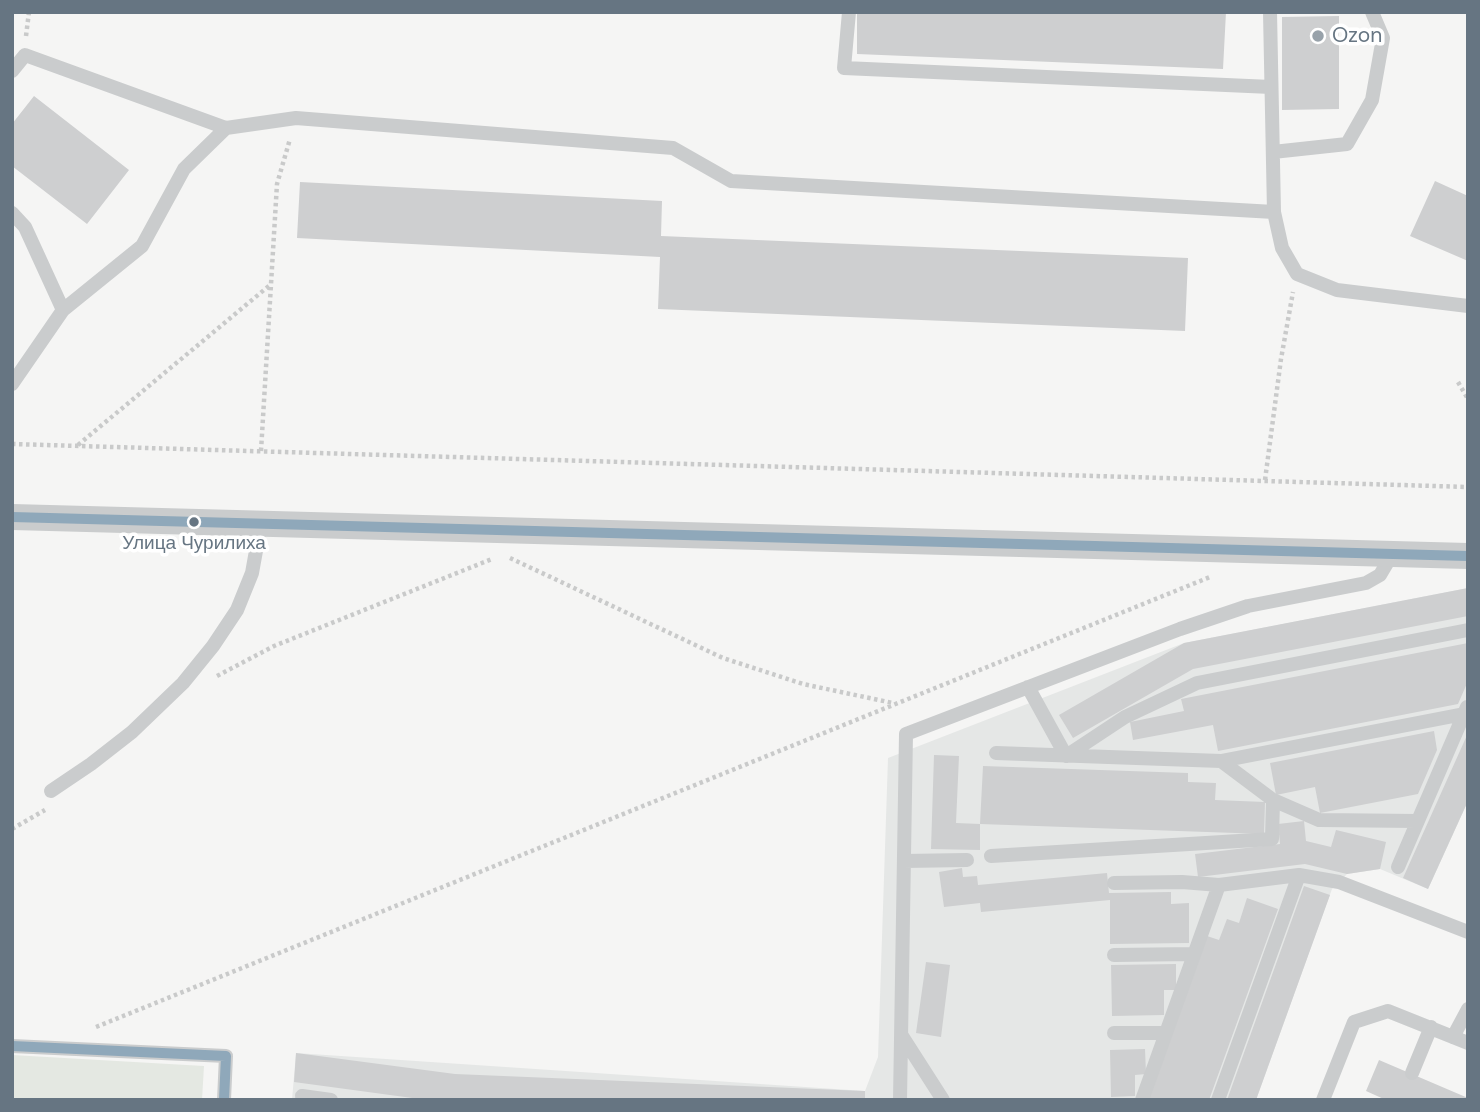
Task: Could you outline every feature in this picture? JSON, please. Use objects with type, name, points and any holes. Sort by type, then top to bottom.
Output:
[{"type":"street","points":[[12,517],[1468,556]]},
{"type":"lane","points":[[849,12],[844,68],[1272,87]]},
{"type":"lane","points":[[1270,12],[1274,212],[1282,248],[1297,274],[1337,290],[1468,306]]},
{"type":"lane","points":[[1273,152],[1347,144],[1372,100],[1383,38],[1372,12]]},
{"type":"lane","points":[[12,71],[25,55],[226,128],[296,118],[673,148],[732,181],[1274,212]]},
{"type":"lane","points":[[12,384],[63,310],[142,246],[184,169],[226,128]]},
{"type":"lane","points":[[12,213],[25,227],[63,310]]},
{"type":"lane","points":[[53,797],[132,732],[183,683],[213,646],[237,610],[252,573],[261,523]]},
{"type":"lane","points":[[900,1100],[906,734],[1180,629],[1248,606],[1366,583],[1380,575],[1393,552]]},
{"type":"lane","points":[[1066,756],[1125,717],[1197,683],[1468,630]]},
{"type":"lane","points":[[1028,687],[1066,756]]},
{"type":"lane","points":[[996,753],[1221,761],[1466,709]]},
{"type":"lane","points":[[1398,866],[1466,709]]},
{"type":"lane","points":[[1221,761],[1273,800],[1320,820],[1418,821]]},
{"type":"lane","points":[[992,856],[1272,839],[1273,800]]},
{"type":"lane","points":[[904,861],[967,860]]},
{"type":"lane","points":[[1218,1100],[1299,876]]},
{"type":"lane","points":[[1114,883],[1182,882],[1219,885],[1299,876],[1339,882],[1468,932]]},
{"type":"lane","points":[[1142,1100],[1219,885]]},
{"type":"lane","points":[[1114,955],[1194,954]]},
{"type":"lane","points":[[1453,1037],[1468,1009]]},
{"type":"lane","points":[[1323,1100],[1354,1022],[1388,1011],[1468,1043]]},
{"type":"lane","points":[[1412,1073],[1431,1027]]},
{"type":"lane","points":[[1114,1033],[1166,1032]]},
{"type":"lane","points":[[902,1035],[943,1100]]},
{"type":"lane","points":[[12,1046],[226,1056],[224,1100]]},
{"type":"lane","points":[[302,1096],[331,1100]]},
{"type":"path","points":[[261,451],[277,184],[296,118]]},
{"type":"path","points":[[1265,480],[1281,359],[1297,274]]},
{"type":"path","points":[[78,446],[271,284]]},
{"type":"path","points":[[1458,382],[1468,399]]},
{"type":"path","points":[[12,444],[1468,487]]},
{"type":"path","points":[[489,554],[516,555]]},
{"type":"path","points":[[218,670],[211,680],[274,646],[502,555],[723,658],[803,684],[895,703]]},
{"type":"path","points":[[95,1027],[1221,573],[1207,572]]},
{"type":"path","points":[[12,829],[53,797]]},
{"type":"shaded area","points":[[1468,588],[1468,801],[1428,889],[1380,869],[1347,874],[1332,889],[1256,1100],[292,1100],[296,1053],[865,1091],[878,1057],[888,758],[1184,643]]},
{"type":"shaded area","points":[[12,1055],[204,1066],[202,1100],[12,1100]]},
{"type":"building","points":[[857,12],[1226,12],[1223,69],[857,54]]},
{"type":"building","points":[[1339,16],[1339,109],[1282,110],[1282,17]]},
{"type":"building","points":[[34,96],[129,170],[87,224],[12,166],[12,124]]},
{"type":"building","points":[[1435,181],[1468,196],[1468,261],[1410,236]]},
{"type":"building","points":[[300,182],[662,201],[661,236],[1188,258],[1185,331],[658,309],[660,257],[297,238]]},
{"type":"building","points":[[1468,588],[1468,616],[1193,669],[1073,738],[1059,715],[1184,643]]},
{"type":"building","points":[[1468,643],[1468,681],[1458,704],[1218,751],[1213,725],[1133,740],[1130,722],[1184,711],[1181,699]]},
{"type":"building","points":[[1434,731],[1437,750],[1418,794],[1320,813],[1315,787],[1276,795],[1270,763]]},
{"type":"building","points":[[1468,733],[1468,801],[1428,889],[1403,878]]},
{"type":"building","points":[[934,755],[959,756],[956,823],[980,824],[980,850],[931,849]]},
{"type":"building","points":[[983,766],[1188,773],[1188,782],[1216,783],[1215,800],[1265,802],[1264,834],[980,824]]},
{"type":"building","points":[[1304,821],[1306,841],[1331,847],[1336,830],[1386,842],[1380,869],[1347,874],[1305,864],[1198,877],[1195,854],[1280,844],[1278,824]]},
{"type":"building","points":[[962,868],[963,877],[977,876],[978,885],[1107,873],[1109,893],[1171,892],[1171,904],[1189,903],[1189,943],[1110,944],[1110,900],[981,912],[980,903],[944,907],[939,872]]},
{"type":"building","points":[[1304,886],[1330,895],[1256,1100],[1227,1100]]},
{"type":"building","points":[[1247,898],[1278,909],[1209,1100],[1148,1100],[1207,936],[1219,940],[1227,919],[1239,923]]},
{"type":"building","points":[[926,962],[950,965],[941,1037],[916,1033]]},
{"type":"building","points":[[1176,964],[1176,990],[1164,990],[1164,1015],[1112,1016],[1111,965]]},
{"type":"building","points":[[1145,1049],[1146,1074],[1135,1075],[1135,1096],[1111,1097],[1110,1050]]},
{"type":"building","points":[[296,1053],[455,1074],[865,1091],[865,1100],[427,1100],[294,1082]]},
{"type":"building","points":[[1379,1060],[1468,1100],[1386,1100],[1366,1091]]},
{"type":"transit line","points":[[12,517],[1468,556]]},
{"type":"transit line","points":[[12,1046],[226,1056],[224,1100]]},
{"type":"place","name":"Ozon","points":[[1318,36]]},
{"type":"place","name":"Улица Чурилиха","points":[[194,522]]}]
